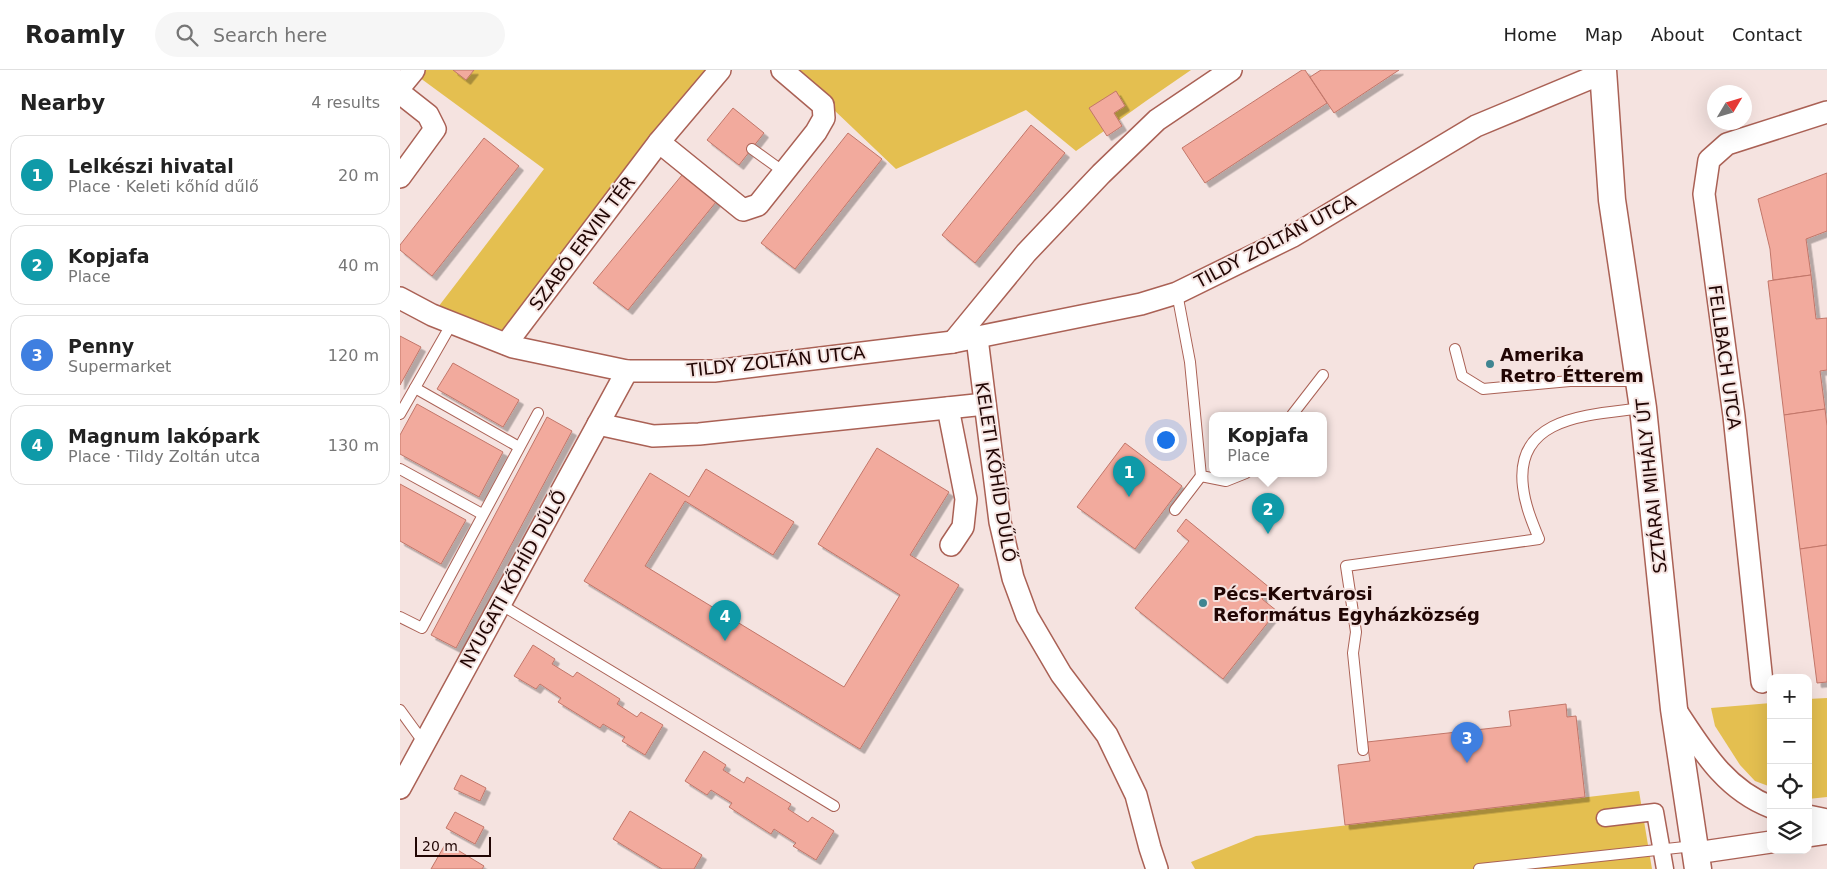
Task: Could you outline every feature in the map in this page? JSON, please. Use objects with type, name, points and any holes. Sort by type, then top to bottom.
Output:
[{"type":"street","points":[[400,88],[414,70]]},
{"type":"street","name":"SZABÓ ERVIN TÉR","points":[[506,344],[659,142],[720,70]]},
{"type":"street","points":[[659,142],[743,210],[758,205],[816,132],[824,118],[823,105],[782,70]]},
{"type":"street","points":[[953,342],[1026,254],[1108,167],[1157,120],[1231,70]]},
{"type":"street","name":"TILDY ZOLTÁN UTCA","points":[[400,298],[452,323],[513,347],[627,370],[714,371],[977,338],[1141,304],[1177,293],[1293,236],[1476,126],[1605,71]]},
{"type":"street","name":"SZTÁRAI MIHÁLY ÚT","points":[[1605,71],[1612,200],[1644,408],[1674,709],[1697,856]]},
{"type":"street","points":[[400,93],[428,115],[435,129],[400,177]]},
{"type":"street","name":"FELLBACH UTCA","points":[[1762,682],[1734,416],[1704,194],[1709,160],[1727,144],[1827,112]]},
{"type":"street","name":"KELETI KŐHÍD DŰLŐ","points":[[977,338],[1000,522],[1016,586],[1027,616],[1061,674],[1107,735],[1136,795],[1157,869]]},
{"type":"street","name":"NYUGATI KŐHÍD DŰLŐ","points":[[400,788],[627,370]]},
{"type":"street","points":[[598,424],[653,436],[681,435],[985,404]]},
{"type":"street","points":[[948,408],[966,499],[963,528],[951,545]]},
{"type":"street","points":[[1674,709],[1724,777],[1751,797],[1767,805]]},
{"type":"street","points":[[1605,818],[1655,812],[1665,869]]},
{"type":"street","points":[[1812,817],[1827,820]]},
{"type":"street","points":[[1812,835],[1827,833]]},
{"type":"street","points":[[1697,856],[1767,843]]},
{"type":"lane","points":[[752,149],[784,172]]},
{"type":"lane","points":[[1175,510],[1201,476],[1190,362],[1177,293]]},
{"type":"lane","points":[[400,414],[452,323]]},
{"type":"lane","points":[[1455,349],[1462,376],[1483,389],[1570,381],[1640,380]]},
{"type":"lane","points":[[1294,412],[1322,375]]},
{"type":"lane","points":[[415,388],[519,447]]},
{"type":"lane","points":[[1363,750],[1352,653],[1356,632],[1346,566],[1539,538],[1522,487],[1522,470],[1528,448],[1547,429],[1571,419],[1644,408]]},
{"type":"lane","points":[[400,617],[422,628],[538,413]]},
{"type":"lane","points":[[400,469],[482,514]]},
{"type":"lane","points":[[1201,476],[1226,481],[1236,477]]},
{"type":"lane","points":[[500,604],[834,806]]},
{"type":"lane","points":[[400,710],[424,743]]},
{"type":"lane","points":[[1479,869],[1662,850],[1697,856]]},
{"type":"shaded area","points":[[414,70],[720,70],[506,344],[432,315],[544,169],[412,72]]},
{"type":"shaded area","points":[[792,70],[1191,70],[1076,151],[1026,110],[896,169]]},
{"type":"shaded area","points":[[1827,698],[1827,797],[1812,799],[1812,719],[1812,699]]},
{"type":"shaded area","points":[[1767,703],[1767,786],[1755,781],[1740,765],[1715,726],[1711,708]]},
{"type":"shaded area","points":[[1639,791],[1652,869],[1195,869],[1191,862],[1256,836]]},
{"type":"building","points":[[453,70],[474,70],[466,80]]},
{"type":"building","points":[[1302,70],[1305,70],[1327,103],[1205,183],[1182,148]]},
{"type":"building","points":[[1321,70],[1399,70],[1334,113],[1310,77]]},
{"type":"building","points":[[1116,91],[1125,106],[1114,113],[1122,126],[1107,136],[1089,108]]},
{"type":"building","points":[[733,108],[764,133],[739,165],[707,140]]},
{"type":"building","points":[[1031,125],[1065,153],[975,263],[942,235]]},
{"type":"building","points":[[848,133],[882,159],[795,269],[761,243]]},
{"type":"building","points":[[484,138],[519,166],[432,276],[400,250],[400,245]]},
{"type":"building","points":[[1827,173],[1827,231],[1806,239],[1811,275],[1773,280],[1770,249],[1758,199]]},
{"type":"building","points":[[682,175],[716,202],[628,310],[593,283]]},
{"type":"building","points":[[1811,275],[1816,319],[1827,318],[1827,370],[1820,371],[1825,409],[1784,415],[1768,281]]},
{"type":"building","points":[[400,336],[421,347],[400,385]]},
{"type":"building","points":[[453,363],[519,400],[503,427],[437,389]]},
{"type":"building","points":[[417,404],[503,452],[479,497],[400,454],[400,435]]},
{"type":"building","points":[[1825,409],[1827,426],[1827,545],[1800,549],[1784,415]]},
{"type":"building","points":[[547,417],[572,431],[456,648],[431,635]]},
{"type":"building","points":[[1125,443],[1182,486],[1135,549],[1077,507]]},
{"type":"building","points":[[877,448],[949,492],[910,555],[959,585],[860,749],[584,581],[650,473],[689,497],[706,469],[794,522],[773,555],[685,501],[645,566],[844,687],[900,595],[818,544]]},
{"type":"building","points":[[400,484],[466,520],[441,564],[400,541]]},
{"type":"building","name":"Pécs-Kertvárosi Református Egyházközség","points":[[1186,519],[1270,588],[1262,599],[1277,611],[1223,679],[1135,608],[1189,541],[1177,531]]},
{"type":"building","points":[[1827,545],[1827,682],[1817,683],[1800,549]]},
{"type":"building","points":[[533,645],[555,659],[552,664],[573,677],[577,672],[620,699],[617,704],[637,717],[641,712],[663,725],[645,755],[622,741],[625,737],[603,724],[600,728],[558,702],[561,698],[540,684],[536,689],[514,676]]},
{"type":"building","points":[[1566,704],[1567,717],[1576,716],[1585,797],[1345,825],[1338,765],[1370,761],[1367,742],[1511,726],[1509,711]]},
{"type":"building","points":[[704,751],[726,765],[723,770],[744,783],[747,777],[791,804],[788,809],[808,822],[812,817],[834,831],[816,860],[793,846],[796,843],[774,829],[771,834],[729,807],[732,803],[711,790],[707,795],[685,781]]},
{"type":"building","points":[[461,775],[486,788],[480,801],[454,789]]},
{"type":"building","points":[[630,811],[702,855],[694,869],[662,869],[613,839]]},
{"type":"building","points":[[455,812],[484,827],[475,844],[446,828]]},
{"type":"building","points":[[446,843],[484,866],[482,869],[431,869]]},
{"type":"place","name":"Amerika Retro Étterem","points":[[1490,364]]},
{"type":"place","name":"Lelkészi hivatal","points":[[1129,497]]},
{"type":"place","name":"Kopjafa","points":[[1268,534]]},
{"type":"place","name":"Pécs-Kertvárosi Református Egyházközség","points":[[1203,603]]},
{"type":"place","name":"Magnum lakópark","points":[[725,641]]},
{"type":"place","name":"Penny","points":[[1467,763]]}]
